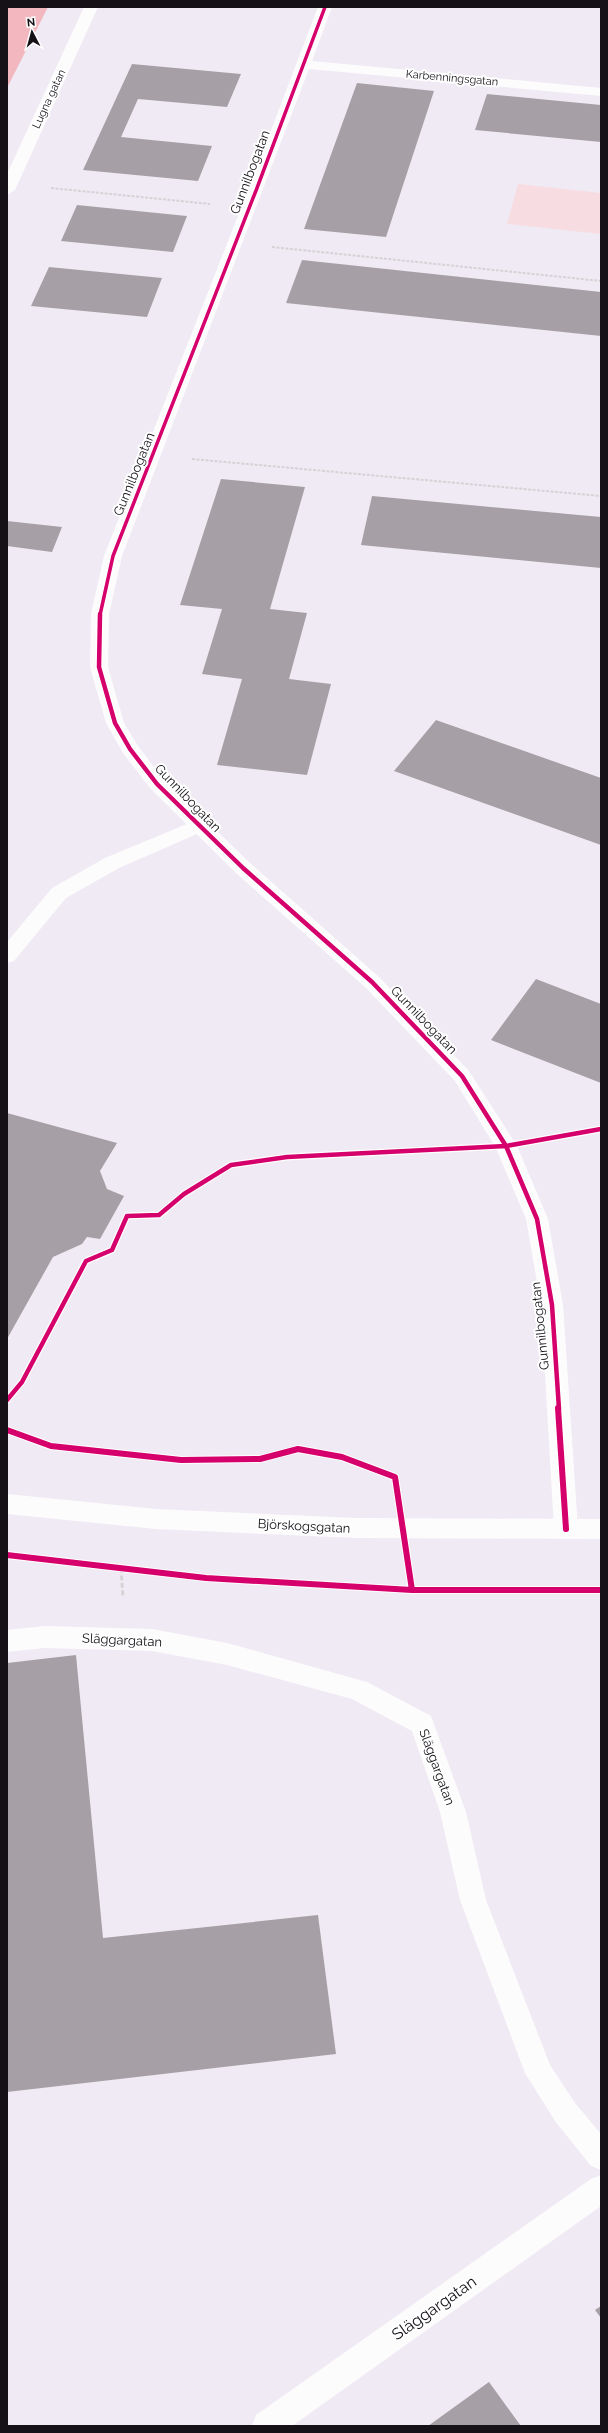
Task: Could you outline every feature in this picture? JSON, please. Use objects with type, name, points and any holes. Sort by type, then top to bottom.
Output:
[{"type":"street","name":"Lugna gatan","points":[[7,190],[91,7]]},
{"type":"street","name":"Gunnilbogatan","points":[[325,7],[113,556],[100,614],[99,667],[115,723],[130,749],[157,784],[243,868],[372,982],[462,1076],[506,1146],[537,1219],[552,1305],[566,1529]]},
{"type":"street","name":"Karbenningsgatan","points":[[303,64],[601,92]]},
{"type":"street","points":[[7,956],[59,893],[112,863],[199,825]]},
{"type":"street","name":"Björskogsgatan","points":[[7,1504],[156,1519],[357,1528],[601,1529]]},
{"type":"street","name":"Släggargatan","points":[[7,1640],[44,1637],[152,1640],[227,1654],[358,1690],[422,1724],[454,1812],[473,1900],[540,2073],[565,2112],[601,2156]]},
{"type":"street","name":"Släggargatan","points":[[266,2426],[601,2189]]},
{"type":"path","points":[[54,182],[50,188],[249,207]]},
{"type":"path","points":[[234,243],[601,281]]},
{"type":"path","points":[[153,455],[601,496]]},
{"type":"path","points":[[114,1567],[129,1569]]},
{"type":"shaded area","points":[[7,7],[48,7],[7,88]]},
{"type":"shaded area","points":[[518,184],[601,193],[601,234],[507,224]]},
{"type":"building","points":[[132,64],[241,74],[227,107],[138,99],[121,137],[212,146],[198,181],[83,170]]},
{"type":"building","points":[[357,83],[434,91],[386,237],[304,229]]},
{"type":"building","points":[[487,94],[601,105],[601,142],[475,130]]},
{"type":"building","points":[[77,205],[187,216],[173,252],[61,241]]},
{"type":"building","points":[[302,260],[601,292],[601,336],[286,303]]},
{"type":"building","points":[[49,267],[162,278],[147,317],[31,306]]},
{"type":"building","points":[[221,479],[305,487],[270,609],[307,613],[289,679],[331,684],[307,775],[217,765],[242,679],[202,674],[222,609],[180,605]]},
{"type":"building","points":[[372,496],[601,517],[601,568],[361,545]]},
{"type":"building","points":[[7,521],[62,527],[52,552],[7,546]]},
{"type":"building","points":[[436,720],[601,778],[601,845],[394,771]]},
{"type":"building","points":[[536,979],[601,1004],[601,1083],[491,1040]]},
{"type":"building","points":[[7,1113],[117,1143],[100,1171],[107,1189],[124,1196],[100,1239],[87,1237],[82,1244],[53,1257],[7,1339]]},
{"type":"building","points":[[76,1655],[103,1938],[318,1915],[336,2054],[7,2092],[7,1663]]},
{"type":"building","points":[[601,2306],[601,2318],[595,2310]]},
{"type":"building","points":[[489,2382],[521,2426],[428,2426]]},
{"type":"cycle path","points":[[325,7],[257,188],[113,556],[100,614],[99,667],[115,723],[130,749],[157,784],[243,868],[372,982],[462,1076],[506,1146],[537,1219],[552,1305],[566,1529]]},
{"type":"cycle path","points":[[7,1400],[22,1382],[86,1261],[112,1250],[127,1216],[159,1215],[184,1194],[231,1165],[287,1157],[506,1146],[601,1129]]},
{"type":"cycle path","points":[[7,1430],[51,1446],[181,1460],[260,1459],[298,1449],[342,1457],[395,1477],[412,1590]]},
{"type":"cycle path","points":[[7,1555],[206,1578],[412,1590],[601,1590]]}]
